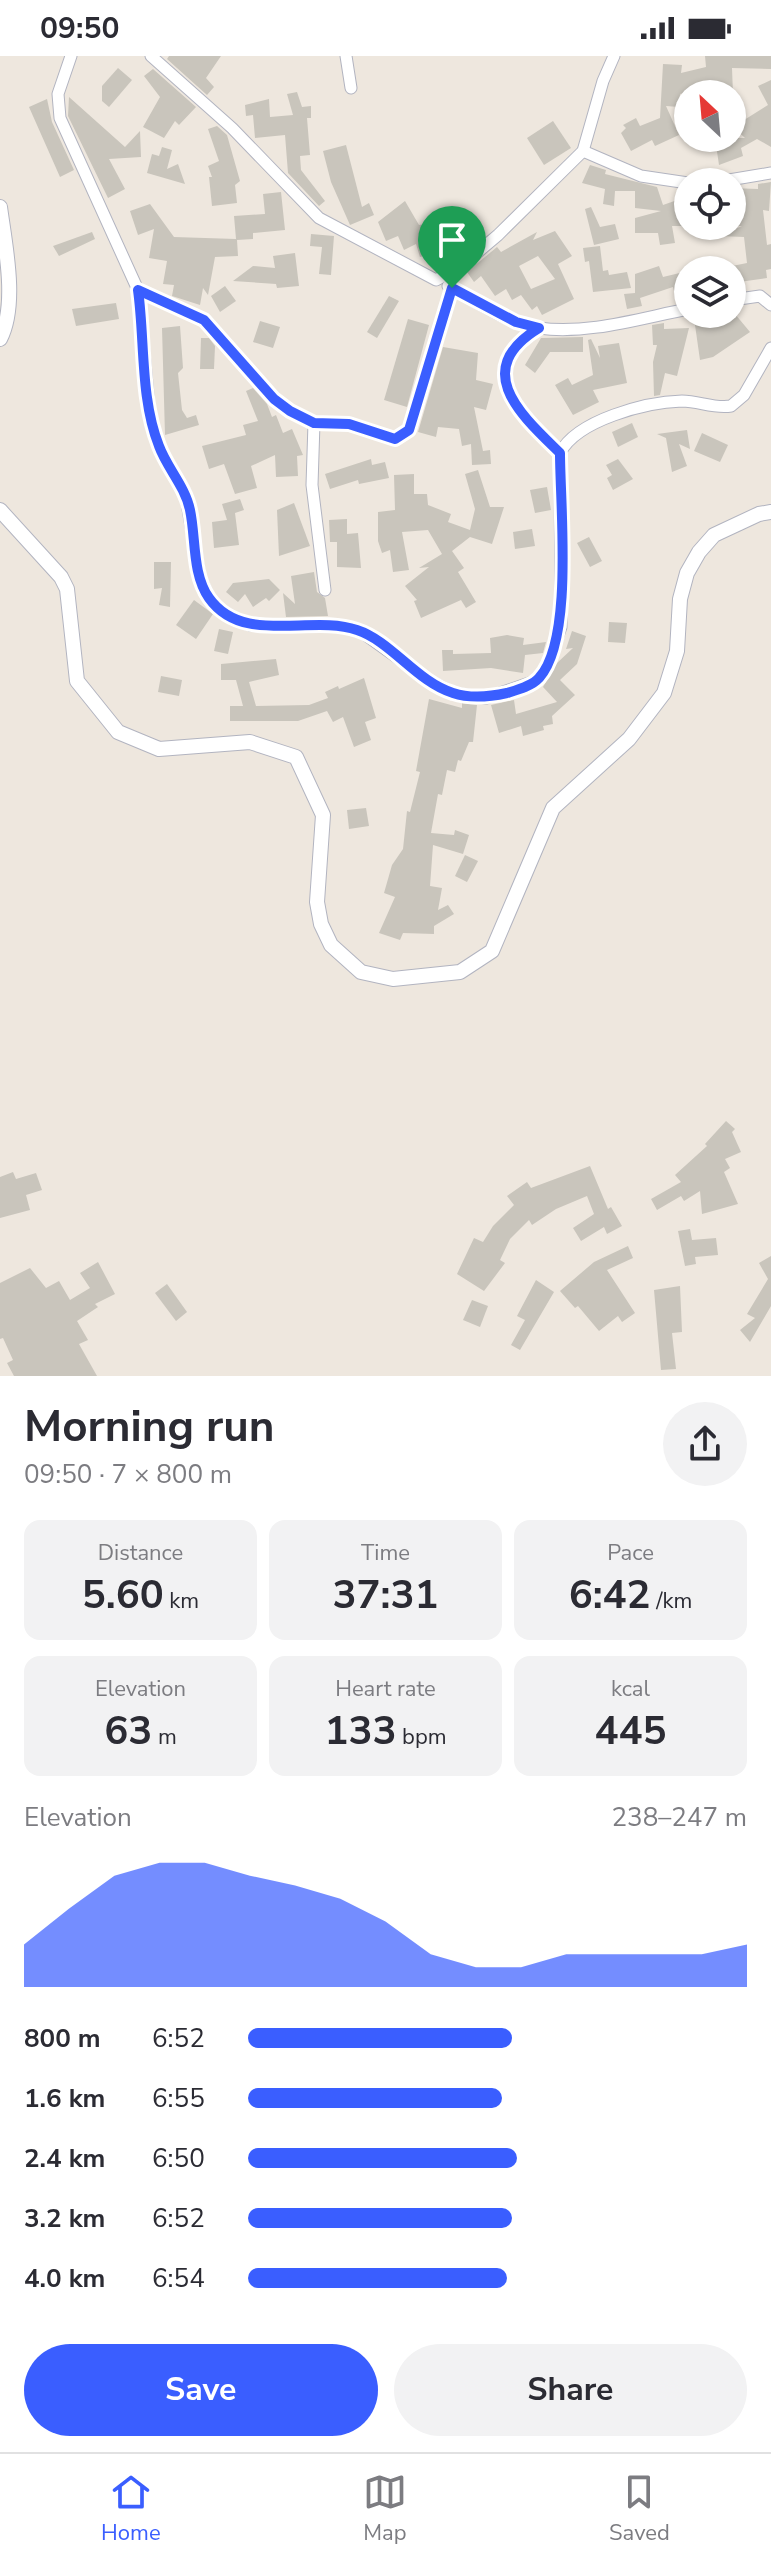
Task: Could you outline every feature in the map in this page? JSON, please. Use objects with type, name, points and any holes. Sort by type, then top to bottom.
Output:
[{"type":"street","points":[[71,56],[58,94],[60,118],[138,290],[150,415],[159,447],[185,492],[200,577],[209,598],[224,614],[250,625],[339,626],[360,631],[430,681],[453,693],[486,698],[538,680],[547,666],[561,627],[560,453],[567,440],[581,429],[611,417],[667,402],[731,406],[744,395],[771,348]]},
{"type":"street","points":[[151,56],[232,128],[319,218],[516,322],[539,328],[592,327],[674,312]]},
{"type":"street","points":[[346,56],[351,88]]},
{"type":"street","points":[[436,280],[459,268],[498,235],[583,151],[614,56]]},
{"type":"street","points":[[583,151],[641,176],[674,181]]},
{"type":"street","points":[[746,177],[771,173]]},
{"type":"street","points":[[0,207],[8,298],[5,330],[0,339]]},
{"type":"street","points":[[138,290],[204,320],[274,399],[314,423],[349,424],[395,439],[405,434],[452,288]]},
{"type":"street","points":[[746,298],[760,296],[771,305]]},
{"type":"street","points":[[539,328],[522,338],[510,356],[505,385],[520,413],[560,453]]},
{"type":"street","points":[[314,423],[312,485],[325,590]]},
{"type":"street","points":[[0,510],[61,577],[67,589],[77,681],[118,732],[159,749],[250,742],[296,757],[323,815],[317,902],[321,924],[331,945],[345,960],[361,972],[393,979],[460,972],[492,951],[553,808],[629,739],[664,693],[677,651],[680,599],[687,573],[699,552],[714,535],[759,514],[771,512]]},
{"type":"building","points":[[169,56],[221,56],[206,78],[214,87],[207,95],[167,59]]},
{"type":"building","points":[[705,56],[771,56],[771,69],[732,68],[732,80],[674,80],[674,107],[666,106],[674,124],[674,137],[655,146],[652,140],[631,151],[621,133],[626,128],[623,125],[636,118],[640,126],[660,118],[663,64],[682,65],[681,73],[706,67]]},
{"type":"building","points":[[118,68],[132,80],[109,107],[102,101],[102,86]]},
{"type":"building","points":[[153,69],[196,107],[179,125],[175,121],[164,138],[143,127],[160,97],[144,76]]},
{"type":"building","points":[[771,80],[771,147],[757,139],[746,145],[746,119],[768,105],[758,86]]},
{"type":"building","points":[[297,92],[302,107],[311,106],[311,118],[307,118],[310,155],[300,156],[301,170],[325,201],[319,206],[288,173],[285,135],[255,138],[253,115],[246,116],[245,105],[269,99],[270,117],[293,115],[287,94]]},
{"type":"building","points":[[69,97],[125,147],[140,131],[141,157],[109,159],[125,189],[108,198],[68,116]]},
{"type":"building","points":[[47,99],[52,122],[74,170],[60,177],[29,107]]},
{"type":"building","points":[[553,121],[571,148],[544,165],[527,138]]},
{"type":"building","points":[[217,126],[227,135],[240,181],[235,185],[237,203],[212,206],[209,177],[212,177],[208,166],[219,161],[208,129]]},
{"type":"building","points":[[346,145],[362,207],[369,203],[374,215],[350,225],[331,182],[323,151]]},
{"type":"building","points":[[162,147],[172,150],[167,169],[178,164],[185,184],[147,173],[152,154],[159,156]]},
{"type":"building","points":[[717,152],[742,152],[743,156],[719,165]]},
{"type":"building","points":[[590,165],[606,170],[605,174],[657,187],[663,205],[674,201],[672,226],[675,243],[660,245],[658,233],[635,233],[635,218],[661,211],[635,208],[635,191],[615,191],[614,206],[603,204],[605,189],[582,183]]},
{"type":"building","points":[[771,182],[769,211],[763,210],[767,245],[771,244],[771,269],[766,270],[767,278],[746,281],[746,189],[758,189],[758,184]]},
{"type":"building","points":[[281,192],[285,230],[253,233],[253,239],[237,240],[238,256],[215,257],[208,295],[203,288],[200,305],[172,296],[174,285],[163,284],[167,261],[149,258],[154,229],[138,235],[130,211],[150,204],[174,237],[236,239],[234,216],[265,214],[263,194]]},
{"type":"building","points":[[405,201],[419,225],[441,221],[450,251],[436,257],[434,253],[420,257],[416,244],[404,250],[398,236],[386,241],[378,222]]},
{"type":"building","points":[[591,207],[600,227],[615,224],[619,239],[594,245],[585,209]]},
{"type":"building","points":[[555,231],[572,256],[558,264],[574,299],[542,315],[537,306],[532,310],[521,295],[512,300],[506,289],[495,296],[481,276],[474,282],[467,272],[497,247],[501,252],[537,232],[533,240]],"holes":[[[538,256],[555,279],[531,289],[519,266]]]},
{"type":"building","points":[[92,232],[95,239],[59,256],[53,246]]},
{"type":"building","points":[[311,234],[334,236],[331,275],[319,274],[322,247],[310,246]]},
{"type":"building","points":[[600,246],[603,271],[608,270],[609,275],[627,272],[631,288],[593,292],[589,261],[585,262],[583,248]]},
{"type":"building","points":[[295,253],[299,286],[277,288],[276,284],[233,281],[253,266],[275,268],[273,256]]},
{"type":"building","points":[[659,266],[663,277],[674,274],[674,291],[673,287],[640,298],[642,306],[627,309],[624,294],[635,293],[635,274]]},
{"type":"building","points":[[225,286],[236,301],[220,312],[211,296]]},
{"type":"building","points":[[389,296],[399,301],[377,338],[367,332]]},
{"type":"building","points":[[116,303],[119,319],[76,326],[72,309]]},
{"type":"building","points":[[408,319],[429,325],[407,407],[384,400]]},
{"type":"building","points":[[260,321],[280,327],[273,348],[253,342]]},
{"type":"building","points":[[664,323],[664,329],[689,328],[677,376],[665,373],[660,395],[654,396],[653,362],[657,345],[653,345],[652,325]]},
{"type":"building","points":[[180,326],[183,368],[178,373],[182,410],[187,418],[196,415],[199,425],[165,435],[162,328]]},
{"type":"building","points":[[746,327],[750,332],[713,357],[700,360],[695,328]]},
{"type":"building","points":[[583,337],[583,352],[550,352],[535,373],[525,365],[541,338]]},
{"type":"building","points":[[201,338],[209,338],[215,346],[214,369],[200,369]]},
{"type":"building","points":[[591,339],[600,358],[598,346],[619,343],[627,383],[593,390],[599,402],[573,415],[555,385],[568,378],[572,385],[593,375],[588,340]]},
{"type":"building","points":[[443,347],[478,353],[476,380],[493,384],[486,410],[474,407],[483,451],[490,450],[491,464],[472,465],[471,444],[462,446],[459,429],[438,427],[436,437],[418,432]]},
{"type":"building","points":[[253,388],[267,404],[272,417],[276,415],[283,433],[292,429],[303,455],[297,456],[298,476],[276,477],[275,455],[251,466],[257,488],[235,494],[224,464],[209,469],[202,446],[246,435],[243,425],[258,421],[246,391]]},
{"type":"building","points":[[632,423],[638,437],[618,447],[612,432]]},
{"type":"building","points":[[687,430],[690,449],[679,444],[687,466],[672,472],[666,438],[657,434]]},
{"type":"building","points":[[702,433],[728,445],[720,462],[694,451]]},
{"type":"building","points":[[371,459],[372,465],[385,462],[389,478],[359,484],[358,480],[330,489],[325,474]]},
{"type":"building","points":[[618,459],[633,479],[613,490],[607,478],[612,475],[606,465]]},
{"type":"building","points":[[478,470],[490,507],[504,507],[492,544],[470,537],[452,551],[464,568],[458,572],[476,602],[466,608],[461,600],[421,618],[414,601],[417,600],[405,586],[429,567],[419,568],[442,554],[428,530],[402,532],[409,570],[393,572],[390,550],[382,553],[378,541],[378,512],[395,510],[394,475],[414,474],[414,494],[427,494],[428,505],[451,514],[448,522],[470,530],[475,509],[465,474]]},
{"type":"building","points":[[547,487],[551,510],[535,513],[530,490]]},
{"type":"building","points":[[240,499],[244,510],[235,513],[239,545],[214,548],[212,522],[227,520],[222,504]]},
{"type":"building","points":[[294,503],[310,546],[279,556],[277,510]]},
{"type":"building","points":[[347,519],[347,534],[358,533],[361,568],[337,567],[337,542],[330,542],[329,520]]},
{"type":"building","points":[[532,529],[535,546],[515,549],[513,532]]},
{"type":"building","points":[[589,537],[602,561],[590,567],[577,543]]},
{"type":"building","points":[[154,562],[171,562],[170,607],[159,605],[162,588],[154,589]]},
{"type":"building","points":[[314,572],[317,592],[325,598],[328,616],[286,617],[283,593],[295,604],[291,576]]},
{"type":"building","points":[[269,579],[280,590],[269,601],[266,598],[253,607],[245,594],[238,602],[226,592],[233,583]]},
{"type":"building","points":[[194,600],[213,614],[196,639],[176,625]]},
{"type":"building","points":[[609,622],[627,623],[625,643],[608,642]]},
{"type":"building","points":[[219,629],[233,632],[228,654],[214,651]]},
{"type":"building","points":[[572,631],[586,636],[577,664],[560,680],[575,695],[552,716],[553,724],[543,726],[544,730],[523,736],[521,726],[499,733],[491,705],[514,700],[516,714],[557,702],[543,687],[557,663],[573,648],[566,649]]},
{"type":"building","points":[[507,635],[524,638],[523,645],[546,642],[543,653],[525,655],[523,673],[491,668],[443,671],[442,650],[453,650],[453,654],[491,653],[490,638]]},
{"type":"building","points":[[276,659],[279,675],[249,682],[256,706],[309,705],[328,698],[325,692],[364,678],[376,718],[365,722],[371,740],[354,747],[343,717],[333,722],[327,711],[298,721],[230,721],[230,706],[243,706],[236,680],[221,680],[221,664]]},
{"type":"building","points":[[161,676],[182,680],[179,696],[158,692]]},
{"type":"building","points":[[429,699],[462,708],[462,703],[477,705],[473,742],[469,742],[461,761],[458,760],[455,772],[447,770],[442,795],[438,794],[431,833],[454,835],[455,830],[469,835],[463,854],[433,845],[430,886],[442,888],[438,910],[448,905],[454,914],[434,926],[434,934],[403,933],[400,940],[379,933],[395,897],[384,893],[392,865],[403,849],[407,811],[410,812],[420,772],[416,771]]},
{"type":"building","points":[[366,808],[369,826],[349,829],[347,810]]},
{"type":"building","points":[[465,855],[478,861],[467,882],[455,876]]},
{"type":"building","points":[[726,1121],[735,1129],[732,1132],[741,1152],[725,1159],[730,1168],[724,1172],[738,1204],[702,1214],[700,1191],[684,1201],[681,1196],[657,1210],[651,1199],[681,1182],[675,1175],[707,1146],[705,1144]]},
{"type":"building","points":[[590,1166],[608,1209],[611,1207],[622,1226],[607,1234],[604,1227],[581,1241],[573,1228],[594,1214],[587,1196],[556,1209],[532,1225],[529,1220],[510,1239],[500,1260],[505,1263],[484,1291],[457,1274],[474,1238],[483,1242],[493,1226],[514,1205],[507,1196],[527,1182],[531,1188]]},
{"type":"building","points":[[13,1172],[16,1179],[36,1173],[42,1190],[26,1195],[30,1210],[0,1218],[0,1177]]},
{"type":"building","points":[[690,1229],[692,1240],[716,1238],[718,1255],[695,1257],[696,1264],[685,1266],[678,1231]]},
{"type":"building","points":[[628,1246],[633,1258],[607,1270],[635,1313],[622,1322],[618,1316],[599,1331],[578,1306],[575,1308],[560,1291],[594,1262]]},
{"type":"building","points":[[771,1256],[771,1306],[750,1342],[740,1330],[755,1318],[747,1314],[768,1279],[759,1263]]},
{"type":"building","points":[[98,1262],[115,1294],[95,1304],[98,1307],[77,1321],[88,1340],[79,1344],[97,1376],[14,1376],[7,1363],[13,1360],[3,1338],[0,1339],[0,1283],[30,1268],[46,1288],[59,1281],[70,1300],[90,1288],[80,1273]]},
{"type":"building","points":[[536,1280],[554,1292],[520,1350],[511,1345],[525,1320],[517,1316]]},
{"type":"building","points":[[167,1284],[187,1312],[176,1321],[155,1293]]},
{"type":"building","points":[[680,1286],[682,1332],[672,1333],[676,1369],[661,1370],[654,1290]]},
{"type":"building","points":[[472,1300],[488,1306],[480,1327],[463,1320]]},
{"type":"route","points":[[452,288],[516,322],[539,328],[522,338],[510,356],[505,385],[520,413],[560,453],[561,627],[547,666],[538,680],[486,698],[453,693],[430,681],[360,631],[339,626],[250,625],[224,614],[209,598],[200,577],[185,492],[159,447],[150,415],[138,290],[204,320],[274,399],[290,411],[314,423],[349,424],[395,439],[409,430],[452,288]]}]
